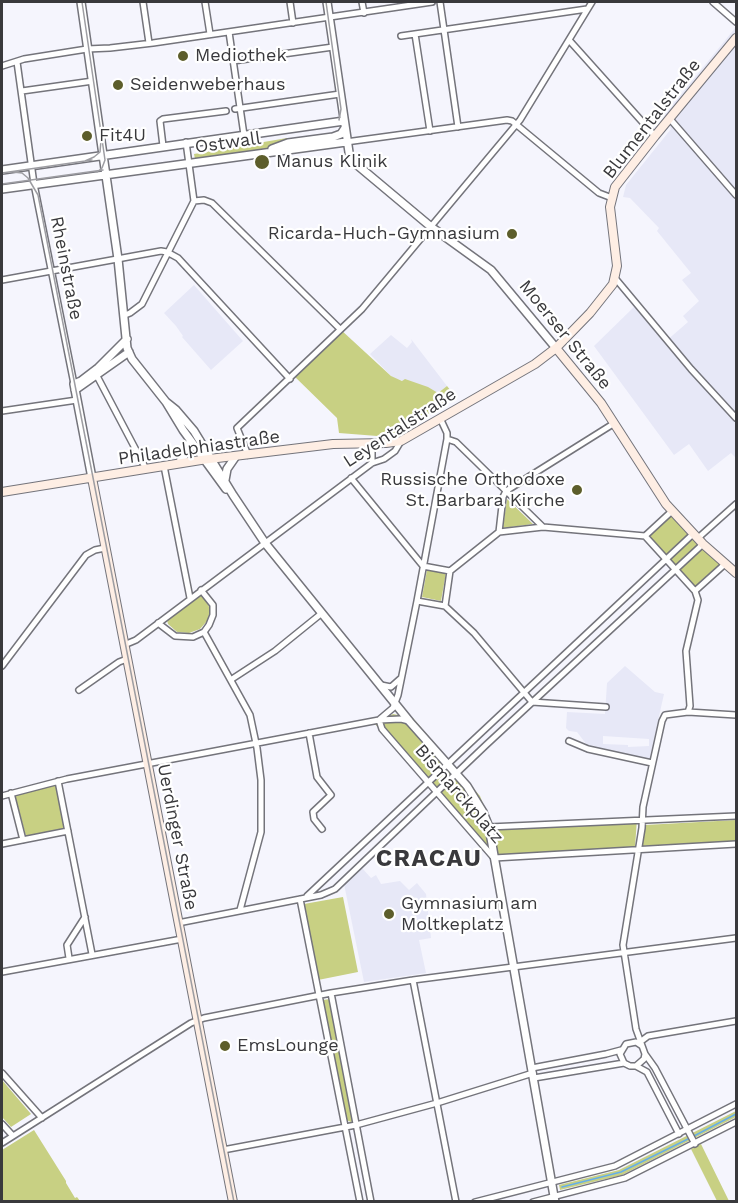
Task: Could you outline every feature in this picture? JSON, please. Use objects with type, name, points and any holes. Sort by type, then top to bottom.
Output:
[{"type":"main road","name":"Blumentalstraße","points":[[615,278],[617,266],[611,220],[615,187],[736,38]]},
{"type":"main road","points":[[556,348],[607,293],[615,278]]},
{"type":"main road","name":"Leyentalstraße","points":[[401,441],[535,364],[556,348]]},
{"type":"main road","name":"Moerser Straße","points":[[556,348],[591,390],[672,511],[698,539],[736,573]]},
{"type":"main road","name":"Philadelphiastraße","points":[[2,492],[208,459],[333,444],[401,441]]},
{"type":"main road","name":"Uerdinger Straße","points":[[92,478],[233,1202]]},
{"type":"street","points":[[81,2],[104,155],[129,352],[166,402],[190,440],[225,480],[232,495]]},
{"type":"street","points":[[143,2],[149,43]]},
{"type":"street","points":[[205,2],[210,34]]},
{"type":"street","points":[[290,2],[293,23]]},
{"type":"street","points":[[327,2],[346,142]]},
{"type":"street","points":[[362,2],[364,13]]},
{"type":"street","points":[[2,66],[24,59],[88,49],[149,43],[432,2]]},
{"type":"street","points":[[440,2],[458,127]]},
{"type":"street","points":[[248,455],[237,428],[362,309],[516,124],[592,2]]},
{"type":"street","points":[[713,2],[736,22]]},
{"type":"street","points":[[401,36],[587,9]]},
{"type":"street","points":[[229,32],[238,109],[244,135]]},
{"type":"street","points":[[415,34],[430,131]]},
{"type":"street","points":[[569,40],[655,136]]},
{"type":"street","points":[[233,61],[333,47]]},
{"type":"street","name":"Rheinstraße","points":[[17,62],[34,184],[92,478]]},
{"type":"street","points":[[22,91],[93,81]]},
{"type":"street","points":[[238,109],[340,94]]},
{"type":"street","points":[[163,146],[160,121],[163,119],[226,111]]},
{"type":"street","points":[[670,119],[736,195]]},
{"type":"street","name":"Ostwall","points":[[2,189],[507,120],[516,124]]},
{"type":"street","points":[[516,124],[599,193],[612,198]]},
{"type":"street","points":[[265,153],[284,144],[338,136],[344,125]]},
{"type":"street","name":"Ostwall","points":[[2,170],[186,142],[344,125]]},
{"type":"street","points":[[125,315],[142,304],[194,201],[186,142]]},
{"type":"street","name":"Moerser Straße","points":[[346,142],[349,156],[354,164],[430,226],[492,270],[556,348]]},
{"type":"street","points":[[194,201],[204,200],[212,203],[339,329]]},
{"type":"street","points":[[2,280],[161,251],[167,252],[178,258],[290,379]]},
{"type":"street","points":[[615,278],[697,375],[736,417]]},
{"type":"street","points":[[74,387],[98,368],[127,339]]},
{"type":"street","points":[[74,387],[97,376],[129,352]]},
{"type":"street","points":[[97,376],[146,469]]},
{"type":"street","points":[[2,411],[77,400]]},
{"type":"street","points":[[166,402],[183,418],[232,495]]},
{"type":"street","points":[[379,720],[388,714],[395,703],[417,601],[447,439],[447,433],[440,417]]},
{"type":"street","points":[[499,532],[503,497],[506,491],[613,424]]},
{"type":"street","points":[[447,439],[456,442],[543,528]]},
{"type":"street","points":[[179,463],[188,451],[190,440]]},
{"type":"street","name":"Leyentalstraße","points":[[124,645],[136,640],[351,478],[372,463],[384,459],[395,451],[401,441]]},
{"type":"street","points":[[372,443],[372,463]]},
{"type":"street","points":[[225,480],[227,469],[236,456]]},
{"type":"street","points":[[164,466],[190,598]]},
{"type":"street","points":[[351,478],[423,566],[450,571]]},
{"type":"street","name":"Bismarckplatz","points":[[232,495],[266,543],[322,613],[476,799],[489,827],[494,858]]},
{"type":"street","points":[[178,923],[326,893],[342,882],[675,570],[698,539],[736,504]]},
{"type":"street","points":[[645,536],[672,511]]},
{"type":"street","points":[[445,606],[450,571],[499,532],[543,528],[645,536],[695,591],[698,600],[686,651],[690,706],[688,712]]},
{"type":"street","points":[[303,898],[665,559],[698,539]]},
{"type":"street","points":[[2,666],[86,555],[105,548]]},
{"type":"street","points":[[695,591],[724,564]]},
{"type":"street","points":[[158,622],[175,636],[193,637],[204,632],[213,615],[213,605],[201,590]]},
{"type":"street","points":[[417,601],[445,606],[474,633],[532,702],[606,707]]},
{"type":"street","points":[[231,679],[275,651],[322,613]]},
{"type":"street","points":[[204,632],[250,715],[261,780],[261,832],[240,910]]},
{"type":"street","points":[[79,690],[119,662],[127,659]]},
{"type":"street","points":[[381,686],[391,687],[401,677]]},
{"type":"street","points":[[695,1144],[641,1044],[636,1029],[623,953],[643,821],[643,807],[662,721],[665,715],[688,712],[736,715]]},
{"type":"street","points":[[2,796],[58,781],[256,742],[379,720],[401,718],[410,722]]},
{"type":"street","name":"Bismarckplatz","points":[[379,720],[382,729],[494,858]]},
{"type":"street","points":[[309,733],[317,777],[331,795],[313,812],[314,819],[322,829]]},
{"type":"street","points":[[569,741],[652,764]]},
{"type":"street","points":[[58,781],[92,954]]},
{"type":"street","points":[[11,793],[23,840]]},
{"type":"street","points":[[489,827],[736,816]]},
{"type":"street","points":[[379,828],[389,838]]},
{"type":"street","points":[[2,844],[68,831]]},
{"type":"street","points":[[554,1199],[494,858],[736,844]]},
{"type":"street","points":[[303,898],[360,1202]]},
{"type":"street","points":[[69,958],[67,945],[85,917]]},
{"type":"street","points":[[2,1143],[198,1020],[320,995],[412,980],[736,938]]},
{"type":"street","points":[[2,972],[182,939]]},
{"type":"street","points":[[412,980],[456,1202]]},
{"type":"street","points":[[331,993],[371,1202]]},
{"type":"street","points":[[641,1044],[648,1036],[736,1021]]},
{"type":"street","points":[[223,1150],[356,1125],[533,1073],[621,1050],[631,1042],[641,1044]]},
{"type":"street","points":[[621,1050],[624,1063]]},
{"type":"street","points":[[636,1066],[644,1059],[645,1054]]},
{"type":"street","points":[[533,1073],[624,1063],[636,1066],[647,1072],[679,1134]]},
{"type":"street","points":[[2,1073],[42,1118]]},
{"type":"street","points":[[475,1202],[615,1166],[736,1104]]},
{"type":"street","points":[[533,1202],[554,1199],[625,1178],[736,1122]]},
{"type":"street","points":[[2,1124],[13,1136]]},
{"type":"shaded area","points":[[736,27],[736,458],[731,453],[708,471],[689,444],[674,455],[594,346],[635,306],[665,342],[688,322],[683,316],[699,301],[682,280],[691,273],[657,231],[659,228],[630,198],[623,197],[626,185],[671,129],[664,115]]},
{"type":"shaded area","points":[[194,285],[243,341],[211,370],[164,313]]},
{"type":"shaded area","points":[[391,335],[407,348],[412,342],[411,339],[447,386],[438,393],[405,380],[393,378],[370,354]]},
{"type":"shaded area","points":[[625,666],[655,692],[664,694],[649,761],[587,745],[577,732],[566,728],[567,712],[605,714],[607,683]],"holes":[[[603,736],[649,739],[649,746],[628,747],[628,745],[603,744]]]},
{"type":"shaded area","name":"Gymnasium am Moltkeplatz","points":[[362,868],[371,878],[376,875],[381,884],[400,881],[409,890],[417,883],[426,894],[431,938],[419,940],[426,973],[364,982],[344,884]]},
{"type":"green space","points":[[287,138],[287,142],[262,150],[195,159],[194,154]]},
{"type":"green space","points":[[340,329],[391,376],[428,387],[438,393],[447,386],[455,396],[398,435],[390,437],[339,433],[337,418],[292,374]]},
{"type":"green space","points":[[507,499],[533,524],[503,528]]},
{"type":"green space","points":[[672,514],[721,564],[695,588],[648,537]]},
{"type":"green space","points":[[427,570],[446,573],[441,601],[422,597]]},
{"type":"green space","points":[[202,595],[210,609],[208,620],[200,629],[189,633],[177,632],[168,624],[167,620]]},
{"type":"green space","points":[[393,714],[413,718],[480,796],[492,826],[637,818],[635,848],[500,855],[490,858],[375,724]]},
{"type":"green space","points":[[55,785],[58,788],[65,828],[26,836],[15,796]]},
{"type":"green space","points":[[736,820],[736,841],[642,846],[645,825]]},
{"type":"green space","points":[[343,897],[358,972],[318,980],[304,904]]},
{"type":"green space","points":[[330,999],[353,1120],[351,1122],[346,1120],[323,1000]]},
{"type":"green space","points":[[2,1080],[31,1114],[11,1127],[2,1117]]},
{"type":"green space","points":[[736,1111],[736,1117],[622,1175],[560,1190],[559,1185],[619,1170]]},
{"type":"green space","points":[[34,1130],[75,1198],[77,1197],[80,1201],[2,1201],[2,1150]]},
{"type":"green space","points":[[701,1144],[729,1201],[717,1201],[691,1149]]},
{"type":"waterway","points":[[694,1136],[736,1114]]},
{"type":"waterway","points":[[562,1187],[621,1172],[690,1138]]},
{"type":"tram line","points":[[82,2],[105,160],[102,168],[97,172]]},
{"type":"tram line","points":[[326,2],[341,109],[339,120]]},
{"type":"tram line","points":[[85,161],[100,152],[101,140]]},
{"type":"tram line","points":[[2,173],[92,160]]},
{"type":"tram line","points":[[2,184],[103,170]]},
{"type":"tram line","points":[[13,172],[22,173],[28,178],[38,195],[234,1202]]},
{"type":"place","name":"Mediothek","points":[[183,56]]},
{"type":"place","name":"Seidenweberhaus","points":[[118,85]]},
{"type":"place","name":"Fit4U","points":[[87,136]]},
{"type":"place","name":"Manus Klinik","points":[[262,162]]},
{"type":"place","name":"Ricarda-Huch-Gymnasium","points":[[512,234]]},
{"type":"place","name":"Russische Orthodoxe St. Barbara Kirche","points":[[577,490]]},
{"type":"place","name":"Gymnasium am Moltkeplatz","points":[[389,914]]},
{"type":"place","name":"EmsLounge","points":[[225,1046]]},
{"type":"district","name":"CRACAU","points":[[429,859]]}]
